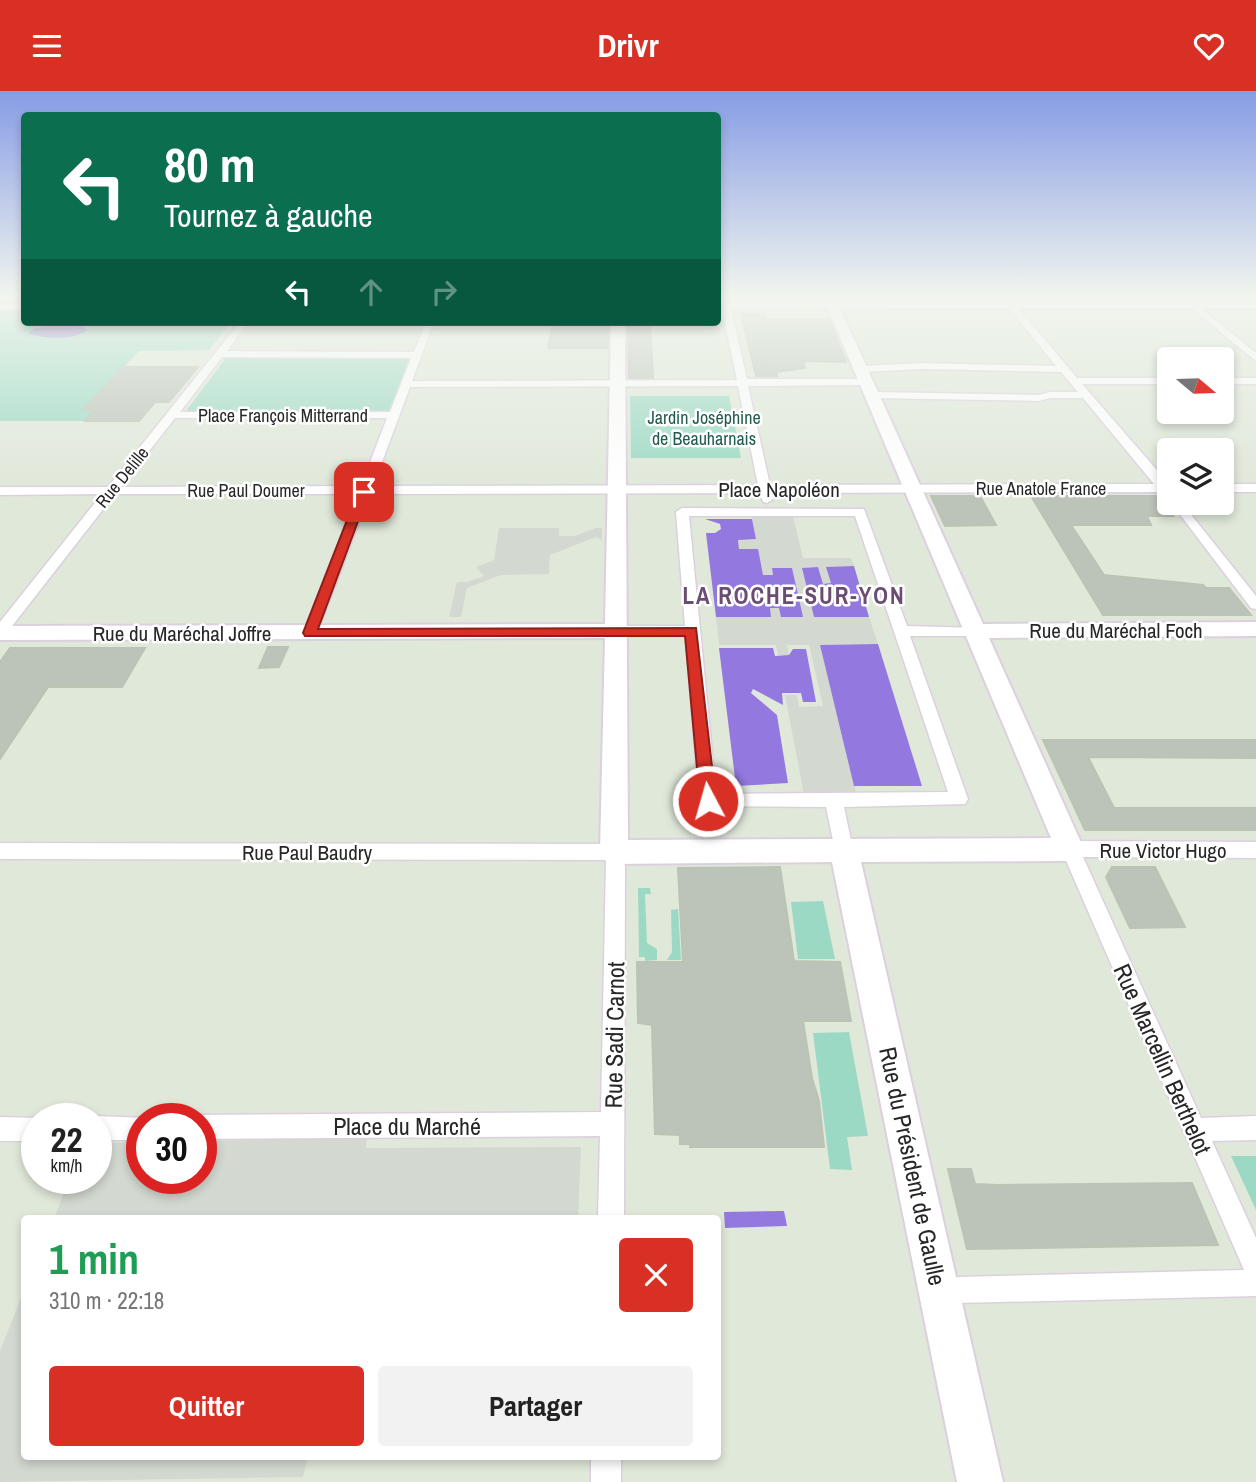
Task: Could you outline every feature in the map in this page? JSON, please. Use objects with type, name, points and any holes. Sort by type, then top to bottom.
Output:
[{"type":"street","name":"Rue Delille","points":[[0,632],[214,362]]},
{"type":"street","points":[[310,633],[415,362]]},
{"type":"street","points":[[617,362],[614,852],[1070,849],[858,362]]},
{"type":"street","points":[[737,362],[770,512]]},
{"type":"street","points":[[1059,362],[1157,479]]},
{"type":"street","points":[[867,382],[922,366],[1065,369]]},
{"type":"street","points":[[1075,381],[1157,381]]},
{"type":"street","points":[[1234,381],[1256,381]]},
{"type":"street","points":[[406,384],[867,382],[1040,398],[1086,395]]},
{"type":"street","name":"Place François Mitterrand","points":[[172,415],[394,415]]},
{"type":"street","name":"Place Napoléon","points":[[618,490],[913,488]]},
{"type":"street","name":"Rue Anatole France","points":[[913,488],[1157,491]]},
{"type":"street","points":[[1234,488],[1256,488]]},
{"type":"street","name":"Rue Paul Doumer","points":[[0,491],[618,490]]},
{"type":"street","name":"Place Napoléon","points":[[682,512],[770,512],[860,512],[959,799],[708,801],[682,512]]},
{"type":"street","points":[[1184,515],[1256,605]]},
{"type":"street","name":"Rue du Maréchal Foch","points":[[975,631],[1256,629]]},
{"type":"street","points":[[616,631],[692,631]]},
{"type":"street","name":"Rue du Maréchal Joffre","points":[[0,632],[616,631]]},
{"type":"street","points":[[901,631],[975,631]]},
{"type":"street","points":[[834,800],[844,850]]},
{"type":"street","name":"Rue Victor Hugo","points":[[1070,849],[1256,850]]},
{"type":"street","name":"Rue Marcellin Berthelot","points":[[1070,849],[1256,1268]]},
{"type":"street","name":"Rue du Président de Gaulle","points":[[844,850],[981,1482]]},
{"type":"street","name":"Rue Paul Baudry","points":[[0,851],[614,852]]},
{"type":"street","name":"Rue Sadi Carnot","points":[[611,1215],[616,881],[614,852]]},
{"type":"street","name":"Place du Marché","points":[[217,1127],[613,1124]]},
{"type":"street","points":[[1195,1130],[1256,1128]]},
{"type":"street","points":[[0,1129],[21,1129]]},
{"type":"street","points":[[941,1296],[958,1290],[1256,1283]]},
{"type":"street","points":[[606,1482],[607,1460]]},
{"type":"green space","points":[[0,362],[129,362],[84,409],[94,410],[85,421],[0,421]]},
{"type":"green space","points":[[223,362],[408,362],[389,411],[186,411]]},
{"type":"green space","name":"Jardin Joséphine de Beauharnais","points":[[630,396],[729,396],[741,458],[631,458]]},
{"type":"green space","points":[[638,888],[650,888],[651,894],[645,894],[647,943],[657,949],[657,960],[645,961],[645,957],[639,957]]},
{"type":"green space","points":[[823,901],[835,959],[798,959],[791,902]]},
{"type":"green space","points":[[678,909],[681,960],[667,960],[672,952],[671,910]]},
{"type":"green space","points":[[849,1032],[868,1136],[847,1137],[852,1170],[830,1169],[813,1033]]},
{"type":"green space","points":[[1231,1156],[1256,1156],[1256,1210]]},
{"type":"shaded area","points":[[751,512],[792,512],[803,558],[851,558],[854,566],[827,567],[831,584],[823,584],[818,567],[802,568],[814,617],[869,617],[878,644],[820,645],[858,800],[805,800],[785,695],[797,695],[799,707],[823,706],[809,645],[787,645],[789,655],[778,655],[776,645],[719,645],[716,617],[770,617],[769,608],[779,608],[782,617],[803,616],[772,568],[773,575],[763,575],[739,549],[738,539],[756,539]]},
{"type":"shaded area","points":[[705,519],[752,519],[756,539],[738,540],[739,549],[758,549],[763,575],[773,575],[772,568],[792,568],[803,617],[781,617],[779,608],[770,608],[771,617],[716,617],[706,533],[715,533],[721,529],[720,524]]},
{"type":"shaded area","points":[[499,528],[559,528],[559,535],[575,536],[602,528],[602,540],[596,537],[550,555],[549,574],[501,575],[467,588],[461,617],[449,617],[457,582],[467,582],[484,576],[476,567],[494,560]]},
{"type":"shaded area","points":[[854,566],[869,617],[814,617],[802,568],[818,567],[823,584],[831,583],[826,567]]},
{"type":"shaded area","points":[[878,644],[922,786],[854,786],[820,645]]},
{"type":"shaded area","points":[[719,648],[773,648],[775,656],[789,655],[793,649],[806,649],[816,702],[803,702],[801,693],[782,693],[783,705],[753,689],[751,693],[777,715],[788,783],[736,786]]},
{"type":"shaded area","points":[[367,1138],[366,1148],[581,1147],[578,1215],[55,1215],[64,1194],[112,1194],[112,1143],[126,1142],[126,1194],[217,1194],[217,1141]]},
{"type":"shaded area","points":[[784,1211],[787,1226],[725,1228],[724,1212]]},
{"type":"shaded area","points":[[21,1298],[21,1460],[307,1460],[303,1477],[0,1482],[0,1351]]},
{"type":"building","points":[[629,362],[652,362],[653,378],[629,378]]},
{"type":"building","points":[[753,362],[803,362],[805,368],[776,372],[777,376],[756,376]]},
{"type":"building","points":[[124,367],[198,367],[169,402],[155,402],[139,421],[85,421],[94,410],[83,410]]},
{"type":"building","points":[[931,496],[980,496],[996,525],[945,526]]},
{"type":"building","points":[[1031,496],[1156,496],[1157,515],[1173,516],[1147,516],[1151,525],[1071,525],[1104,575],[1203,585],[1206,588],[1229,588],[1251,615],[1103,615]]},
{"type":"building","points":[[268,647],[288,647],[279,667],[259,668]]},
{"type":"building","points":[[10,648],[145,648],[122,687],[48,687],[0,759],[0,662]]},
{"type":"building","points":[[1043,740],[1256,740],[1256,758],[1088,757],[1114,808],[1256,808],[1256,830],[1085,830]]},
{"type":"building","points":[[780,867],[794,961],[840,962],[851,1021],[803,1021],[812,1078],[819,1101],[824,1147],[690,1147],[690,1144],[680,1144],[680,1135],[655,1134],[652,1025],[638,1023],[637,962],[683,962],[678,868]]},
{"type":"building","points":[[1112,867],[1155,867],[1185,927],[1130,928],[1106,877]]},
{"type":"building","points":[[948,1169],[971,1169],[975,1184],[1192,1183],[1218,1245],[967,1249]]},
{"type":"district","name":"LA ROCHE-SUR-YON","points":[[794,595]]},
{"type":"route","points":[[364,492],[310,633],[692,631],[708,801]]}]
